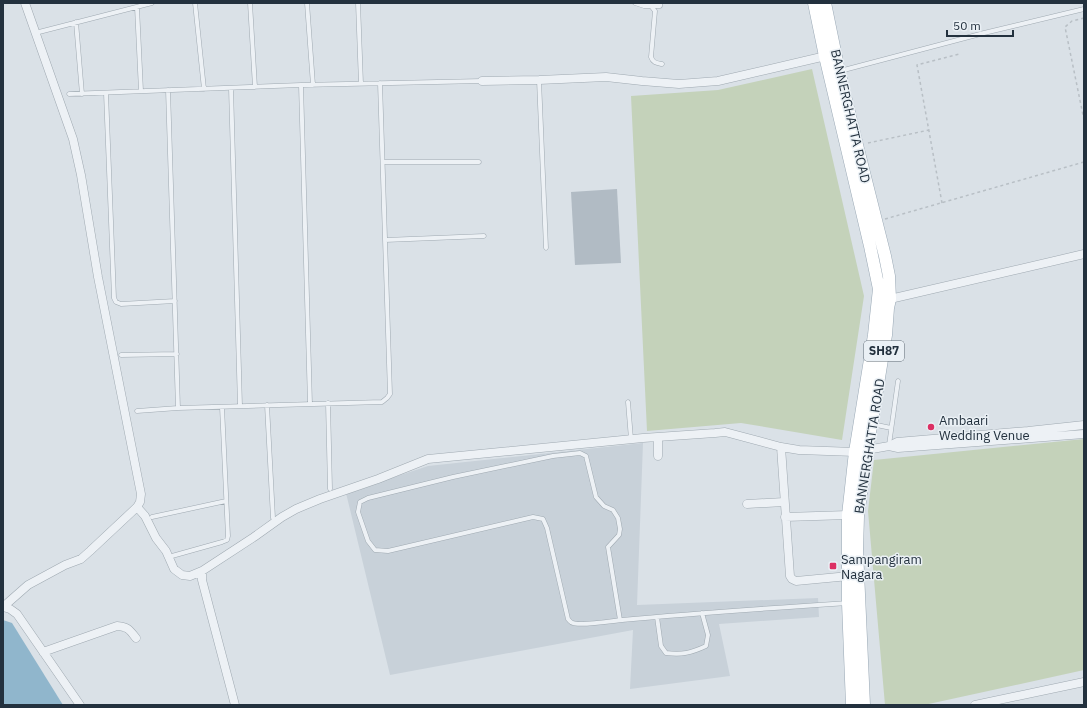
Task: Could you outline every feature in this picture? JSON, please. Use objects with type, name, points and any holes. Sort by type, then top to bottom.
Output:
[{"type":"main road","name":"BANNERGHATTA ROAD","points":[[814,3],[831,55],[839,71],[889,276],[890,299],[886,335],[871,424],[861,451],[848,515],[851,571],[864,705]]},
{"type":"main road","name":"BANNERGHATTA ROAD","points":[[825,3],[831,55],[879,289],[861,451],[857,550],[851,571],[848,603],[852,705]]},
{"type":"street","points":[[3,607],[36,580],[81,559],[137,507],[141,494],[141,487],[131,444],[98,276],[82,175],[73,139],[25,3]]},
{"type":"street","points":[[482,81],[606,77],[679,84],[700,83],[718,81],[831,55]]},
{"type":"street","points":[[890,299],[1084,254]]},
{"type":"street","points":[[137,507],[145,516],[156,538],[166,551],[177,572],[185,576],[202,571],[296,509],[428,459],[631,439],[725,432],[781,447],[799,450],[861,451],[889,446],[897,442],[1084,425]]},
{"type":"street","points":[[889,446],[898,448],[1084,434]]},
{"type":"street","points":[[658,437],[658,456]]},
{"type":"street","points":[[781,447],[790,576],[796,581],[851,571]]},
{"type":"street","points":[[747,504],[784,502]]},
{"type":"street","points":[[785,517],[848,515]]},
{"type":"street","points":[[202,571],[202,580],[235,705]]},
{"type":"street","points":[[3,607],[10,609],[17,614],[80,705]]},
{"type":"street","points":[[43,652],[117,626],[129,629],[136,638]]},
{"type":"street","points":[[975,705],[1084,682]]},
{"type":"lane","points":[[39,32],[152,3]]},
{"type":"lane","points":[[195,3],[204,89]]},
{"type":"lane","points":[[250,3],[255,87]]},
{"type":"lane","points":[[307,3],[313,85]]},
{"type":"lane","points":[[358,3],[361,84]]},
{"type":"lane","points":[[635,3],[644,6],[660,6],[660,3]]},
{"type":"lane","points":[[651,6],[655,11],[651,57],[652,61],[655,63],[662,64]]},
{"type":"lane","points":[[137,7],[141,91]]},
{"type":"lane","points":[[839,71],[984,33],[1084,9]]},
{"type":"lane","points":[[76,22],[82,94]]},
{"type":"lane","points":[[539,80],[546,248]]},
{"type":"lane","points":[[69,94],[301,85],[482,81]]},
{"type":"lane","points":[[137,411],[178,408],[382,402],[390,394],[380,83]]},
{"type":"lane","points":[[301,85],[310,404]]},
{"type":"lane","points":[[231,88],[240,406]]},
{"type":"lane","points":[[168,90],[178,408]]},
{"type":"lane","points":[[106,93],[114,298],[116,302],[121,304],[175,301]]},
{"type":"lane","points":[[383,162],[479,162]]},
{"type":"lane","points":[[385,240],[484,236]]},
{"type":"lane","points":[[121,356],[177,354]]},
{"type":"lane","points":[[889,446],[898,381]]},
{"type":"lane","points":[[628,402],[631,439]]},
{"type":"lane","points":[[328,403],[330,489]]},
{"type":"lane","points":[[267,405],[273,518]]},
{"type":"lane","points":[[172,556],[227,540],[222,407]]},
{"type":"lane","points":[[871,424],[892,428]]},
{"type":"lane","points":[[620,620],[608,547],[619,535],[620,529],[618,518],[613,510],[604,506],[596,497],[586,456],[580,453],[553,456],[368,498],[360,502],[358,512],[368,541],[375,550],[388,551],[534,516],[543,519],[547,528],[568,619],[573,624],[848,603]]},
{"type":"lane","points":[[152,517],[226,501]]},
{"type":"lane","points":[[657,617],[661,646],[666,653],[676,654],[693,652],[706,646],[708,635],[702,613]]},
{"type":"path","points":[[1084,18],[1072,21],[1065,26],[1084,120]]},
{"type":"path","points":[[942,203],[917,65],[959,54]]},
{"type":"path","points":[[857,146],[929,130]]},
{"type":"path","points":[[876,222],[1084,162]]},
{"type":"shaded area","points":[[643,443],[637,605],[818,598],[819,617],[719,624],[730,676],[630,689],[633,630],[390,675],[346,493],[428,466]]},
{"type":"green space","points":[[812,69],[864,296],[842,440],[741,423],[647,431],[631,96],[718,90]]},
{"type":"green space","points":[[1084,439],[1084,670],[924,705],[885,705],[868,511],[874,460]]},
{"type":"water","points":[[3,620],[12,623],[63,705],[3,705]]},
{"type":"building","points":[[617,189],[621,263],[575,265],[571,192]]},
{"type":"place","name":"Ambaari Wedding Venue","points":[[931,427]]},
{"type":"place","name":"Sampangiram Nagara","points":[[833,566]]}]
